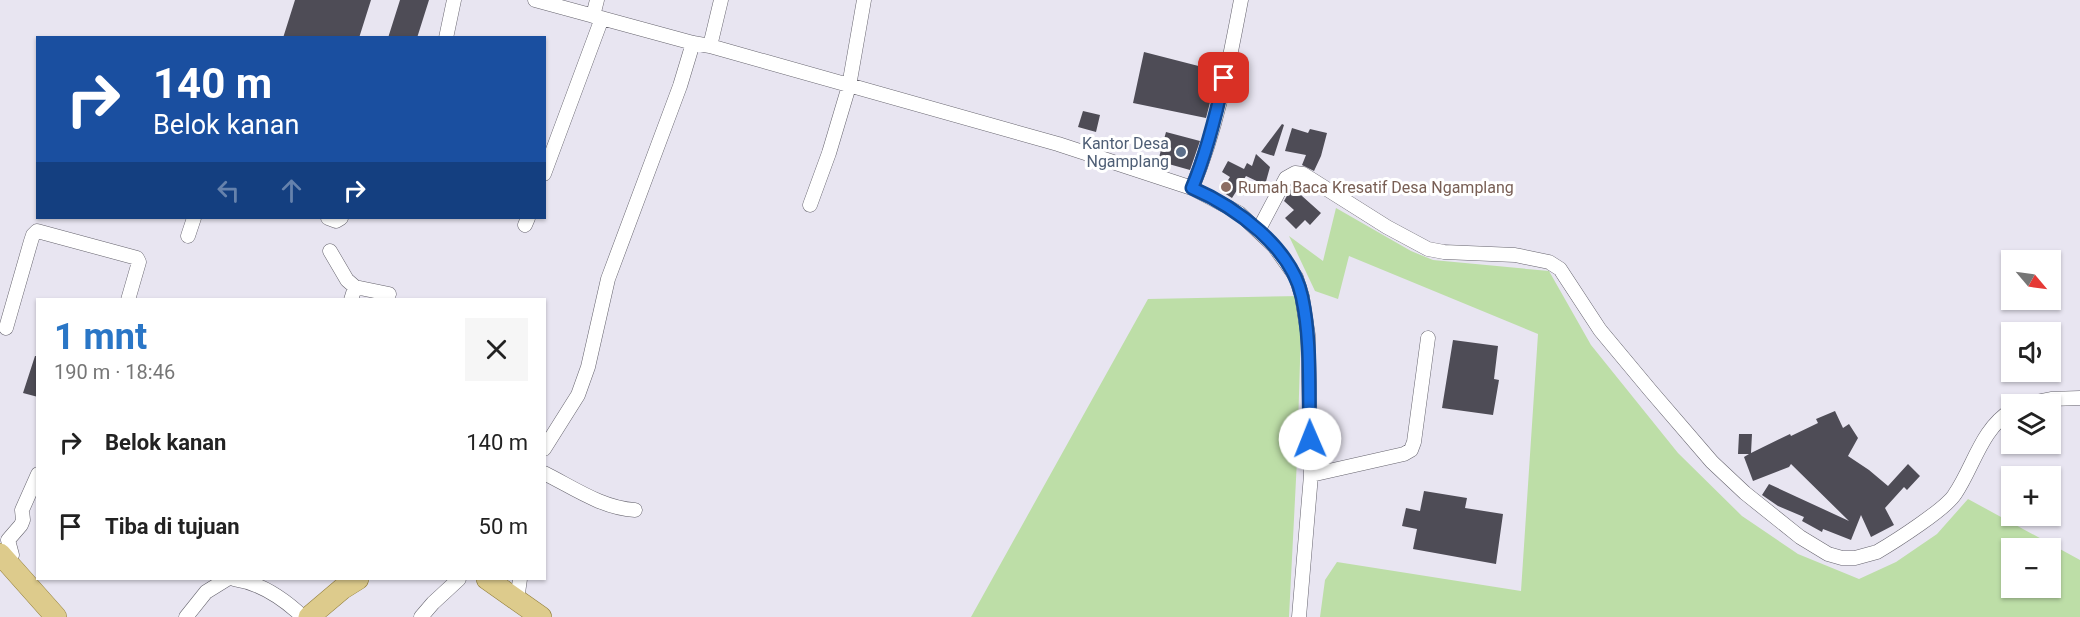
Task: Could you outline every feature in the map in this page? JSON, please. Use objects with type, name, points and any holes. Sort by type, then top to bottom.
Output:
[{"type":"main road","points":[[4,559],[56,617]]},
{"type":"main road","points":[[309,617],[356,580]]},
{"type":"main road","points":[[488,580],[541,617]]},
{"type":"street","points":[[446,36],[454,0]]},
{"type":"street","points":[[535,0],[710,46],[1058,144],[1192,188],[1229,207],[1274,246],[1296,277],[1302,296],[1308,335],[1311,475],[1299,617]]},
{"type":"street","points":[[546,168],[597,17],[597,0]]},
{"type":"street","points":[[710,46],[721,0]]},
{"type":"street","points":[[810,205],[829,153],[849,86],[864,0]]},
{"type":"street","points":[[1192,188],[1202,166],[1214,123],[1241,0]]},
{"type":"street","points":[[546,447],[578,395],[588,367],[608,279],[680,86],[693,43]]},
{"type":"street","points":[[1258,231],[1286,178],[1298,173],[1319,183],[1428,249],[1444,252],[1515,255],[1549,261],[1560,269],[1600,330],[1713,462],[1745,493],[1800,537],[1828,554],[1842,558],[1866,556],[1877,552],[1950,502],[1987,435],[2001,419]]},
{"type":"street","points":[[188,236],[194,219]]},
{"type":"street","points":[[6,328],[33,235],[37,231],[137,258],[139,262],[130,298]]},
{"type":"street","points":[[330,251],[353,294],[389,294]]},
{"type":"street","points":[[1311,475],[1404,454],[1411,450],[1428,338]]},
{"type":"street","points":[[2061,398],[2080,398]]},
{"type":"street","points":[[546,474],[608,505],[635,510]]},
{"type":"street","points":[[4,559],[12,555],[8,540],[23,520],[22,510],[36,478]]},
{"type":"street","points":[[186,617],[206,592],[225,580]]},
{"type":"street","points":[[242,580],[250,581],[270,591],[303,617]]},
{"type":"street","points":[[421,617],[458,580]]},
{"type":"street","points":[[517,600],[520,580]]},
{"type":"green space","points":[[1336,208],[1411,251],[1433,260],[1549,271],[1591,345],[1678,453],[1742,516],[1798,554],[1859,579],[1896,562],[1937,534],[1968,499],[2001,517],[2001,526],[2018,526],[2040,538],[2001,538],[2001,598],[2061,598],[2061,550],[2080,560],[2080,617],[1320,617],[1325,580],[1337,562],[1521,591],[1538,334],[1349,256],[1338,299],[1315,291],[1289,236],[1323,261]]},
{"type":"green space","points":[[1302,296],[1289,617],[971,617],[1148,299]]},
{"type":"building","points":[[295,0],[371,0],[360,36],[284,36]]},
{"type":"building","points":[[400,0],[429,0],[418,36],[389,36]]},
{"type":"building","points":[[1144,52],[1218,71],[1206,118],[1133,103]]},
{"type":"building","points":[[1083,111],[1100,115],[1096,132],[1078,127]]},
{"type":"building","points":[[1282,124],[1284,125],[1274,156],[1261,152]]},
{"type":"building","points":[[1292,128],[1308,133],[1310,129],[1327,133],[1314,171],[1302,165],[1306,155],[1285,151]]},
{"type":"building","name":"Kantor Desa Ngamplang","points":[[1166,132],[1200,141],[1190,170],[1158,161]]},
{"type":"building","points":[[1256,154],[1270,167],[1265,185],[1246,176],[1232,198],[1221,191],[1230,177],[1222,172],[1228,161],[1244,169],[1247,163],[1252,166]]},
{"type":"building","points":[[1292,187],[1321,213],[1310,225],[1305,220],[1296,229],[1285,218],[1294,210],[1284,201]]},
{"type":"building","points":[[1453,340],[1498,346],[1494,379],[1499,380],[1493,415],[1442,408]]},
{"type":"building","points":[[35,356],[36,356],[36,396],[23,393]]},
{"type":"building","points":[[1835,411],[1843,428],[1849,424],[1858,438],[1848,456],[1888,486],[1908,464],[1920,476],[1907,490],[1904,487],[1885,508],[1894,525],[1871,537],[1861,515],[1851,540],[1823,529],[1822,532],[1802,521],[1804,517],[1778,506],[1762,495],[1769,484],[1849,521],[1791,464],[1789,467],[1753,481],[1744,457],[1749,454],[1738,454],[1739,434],[1752,434],[1751,453],[1818,423],[1816,419]]},
{"type":"building","points":[[1424,491],[1467,498],[1465,508],[1503,514],[1496,564],[1413,549],[1417,529],[1402,526],[1406,508],[1420,511]]},
{"type":"place","name":"Kantor Desa Ngamplang","points":[[1181,152]]},
{"type":"place","name":"Rumah Baca Kresatif Desa Ngamplang","points":[[1226,187]]},
{"type":"route","points":[[1224,78],[1202,166],[1192,188],[1239,213],[1274,246],[1296,277],[1302,296],[1308,335],[1310,439]]}]
